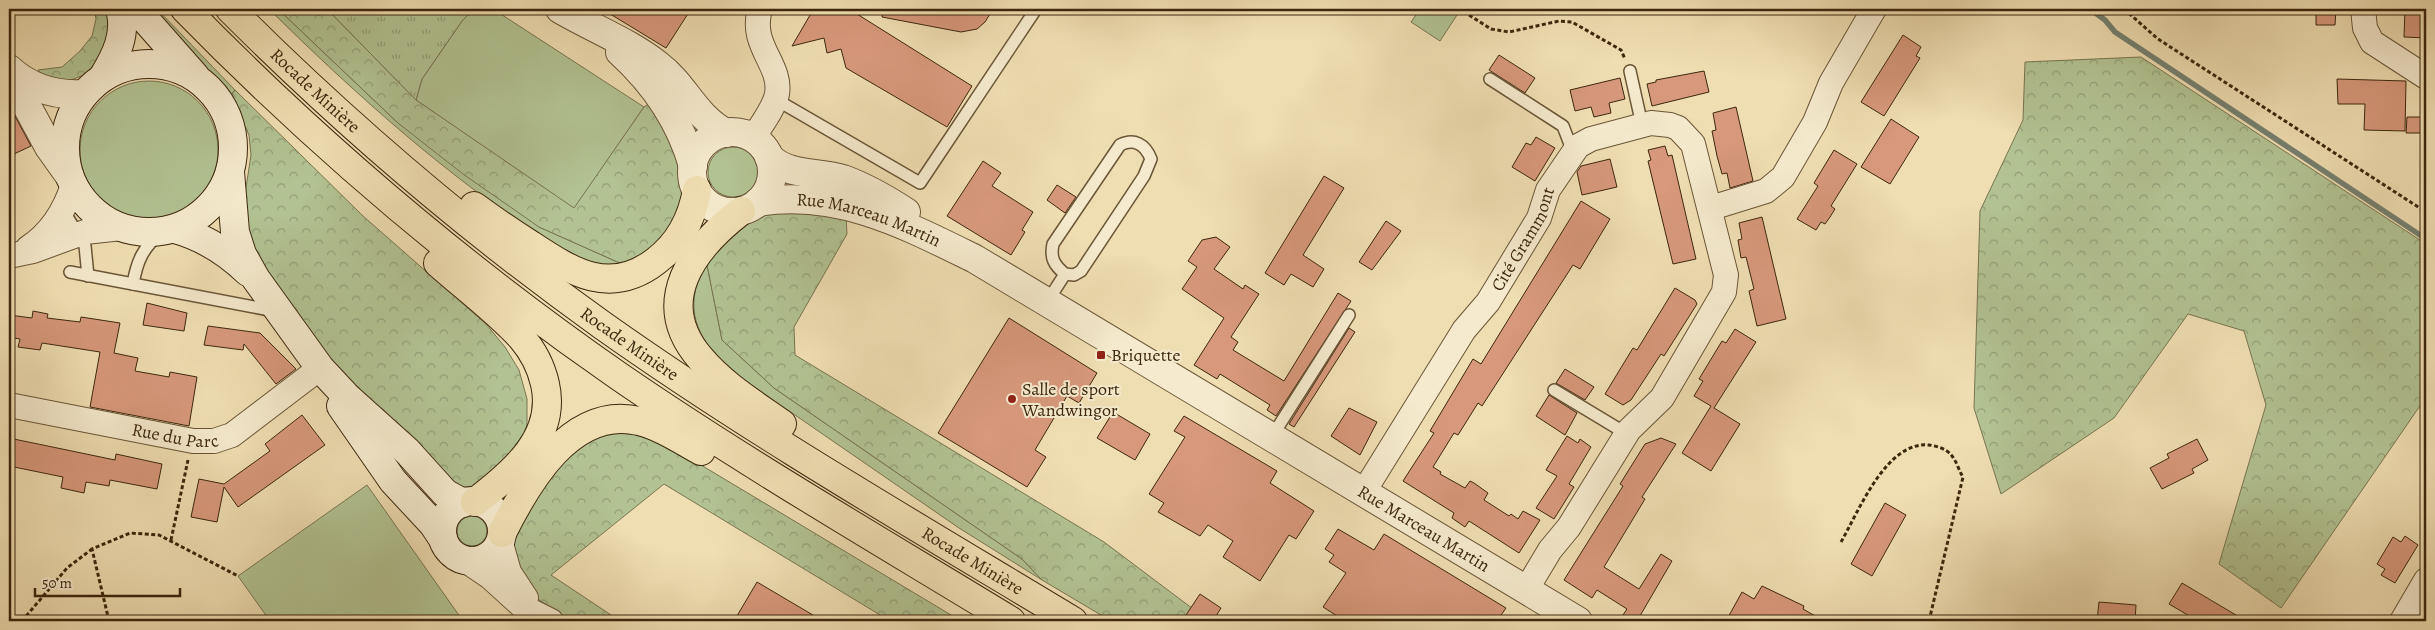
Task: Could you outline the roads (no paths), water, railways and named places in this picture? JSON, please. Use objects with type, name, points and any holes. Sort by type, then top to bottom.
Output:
[{"type":"highway","name":"Rocade Minière","points":[[185,9],[249,72],[400,209],[521,305],[682,418],[1011,621]]},
{"type":"highway","name":"Rocade Minière","points":[[230,9],[356,129],[482,235],[609,329],[763,432],[1073,621]]},
{"type":"highway","points":[[249,72],[326,162],[505,321],[534,356],[542,375],[547,402],[543,427],[522,461],[469,502]]},
{"type":"highway","points":[[356,129],[418,165],[546,255],[571,270],[592,278],[612,279],[632,275],[663,256],[678,239],[689,221],[695,178]]},
{"type":"highway","points":[[750,207],[701,246],[685,272],[680,294],[680,310],[687,338],[693,350],[722,379],[756,405],[960,553]]},
{"type":"highway","points":[[501,537],[524,495],[556,450],[580,432],[597,423],[612,419],[623,419],[639,421],[674,435],[836,533],[947,582]]},
{"type":"street","points":[[12,256],[41,239],[63,210],[71,180],[65,156],[67,128],[74,110],[94,86],[116,54],[122,32],[120,9]]},
{"type":"street","points":[[136,9],[219,101],[231,126],[233,154],[230,172],[223,189],[213,204],[192,222],[168,230]]},
{"type":"street","points":[[750,207],[766,193],[771,182],[772,169],[761,148],[775,99],[776,80],[758,35],[760,9]]},
{"type":"street","points":[[1710,208],[1766,191],[1783,177],[1815,122],[1831,83],[1874,9]]},
{"type":"street","points":[[2364,9],[2365,28],[2372,42],[2426,77]]},
{"type":"street","name":"Rue Marceau Martin","points":[[567,13],[659,65],[674,81],[698,113],[711,124],[726,133],[737,132],[761,148],[777,164],[791,170],[840,178],[872,192],[934,229],[975,259]]},
{"type":"street","name":"Rue Marceau Martin","points":[[567,13],[622,54],[658,93],[680,128],[695,178],[704,200],[718,209],[730,212],[800,199],[851,206],[896,221],[975,259],[1578,621]]},
{"type":"street","points":[[9,69],[26,82],[48,91],[68,94],[94,86],[132,66],[152,64],[172,67],[200,81]]},
{"type":"street","points":[[9,74],[49,146],[83,201],[97,214],[122,228],[138,232],[168,230],[194,234],[214,244],[256,279]]},
{"type":"street","name":"Cité Grammont","points":[[1363,493],[1456,341],[1488,302],[1539,218],[1548,190],[1573,152],[1591,138],[1642,125],[1670,125],[1691,139],[1726,275],[1722,299],[1662,398],[1650,412],[1633,425],[1569,528],[1550,550],[1526,590]]},
{"type":"street","points":[[695,178],[696,154],[714,136],[726,133]]},
{"type":"street","points":[[230,172],[235,232],[242,254],[256,279],[320,368],[342,407],[377,459],[443,539],[449,551],[490,577],[524,607],[551,621]]},
{"type":"street","points":[[12,256],[33,251],[78,234],[122,228]]},
{"type":"street","points":[[320,368],[360,410],[412,456],[445,493],[469,502],[488,506],[495,512],[500,520],[505,562],[514,581],[527,599],[551,621]]},
{"type":"street","name":"Rue du Parc","points":[[9,405],[193,441],[214,441],[232,435],[320,368]]},
{"type":"street","points":[[443,539],[444,519],[454,508],[469,502]]},
{"type":"street","points":[[465,560],[478,561],[487,557],[496,548],[501,537]]},
{"type":"street","points":[[2402,621],[2426,580]]},
{"type":"lane","points":[[775,99],[920,183],[1036,9]]},
{"type":"lane","points":[[1630,71],[1642,125]]},
{"type":"lane","points":[[1490,79],[1562,126],[1573,152]]},
{"type":"lane","points":[[1128,141],[1136,142],[1147,150],[1151,159],[1144,176],[1081,271],[1074,274],[1065,274],[1055,265],[1051,254],[1054,244],[1120,145],[1128,141]]},
{"type":"lane","points":[[63,210],[87,251],[88,276]]},
{"type":"lane","points":[[133,284],[137,263],[142,251],[168,230]]},
{"type":"lane","points":[[70,272],[279,312]]},
{"type":"lane","points":[[1047,302],[1065,274]]},
{"type":"lane","points":[[1271,438],[1349,315]]},
{"type":"lane","points":[[1554,390],[1627,434]]},
{"type":"waterway","points":[[2090,9],[2105,20],[2115,32],[2426,239]]},
{"type":"place","name":"Briquette","points":[[1101,355]]},
{"type":"place","name":"Salle de sport Wandwingor","points":[[1012,399]]}]
